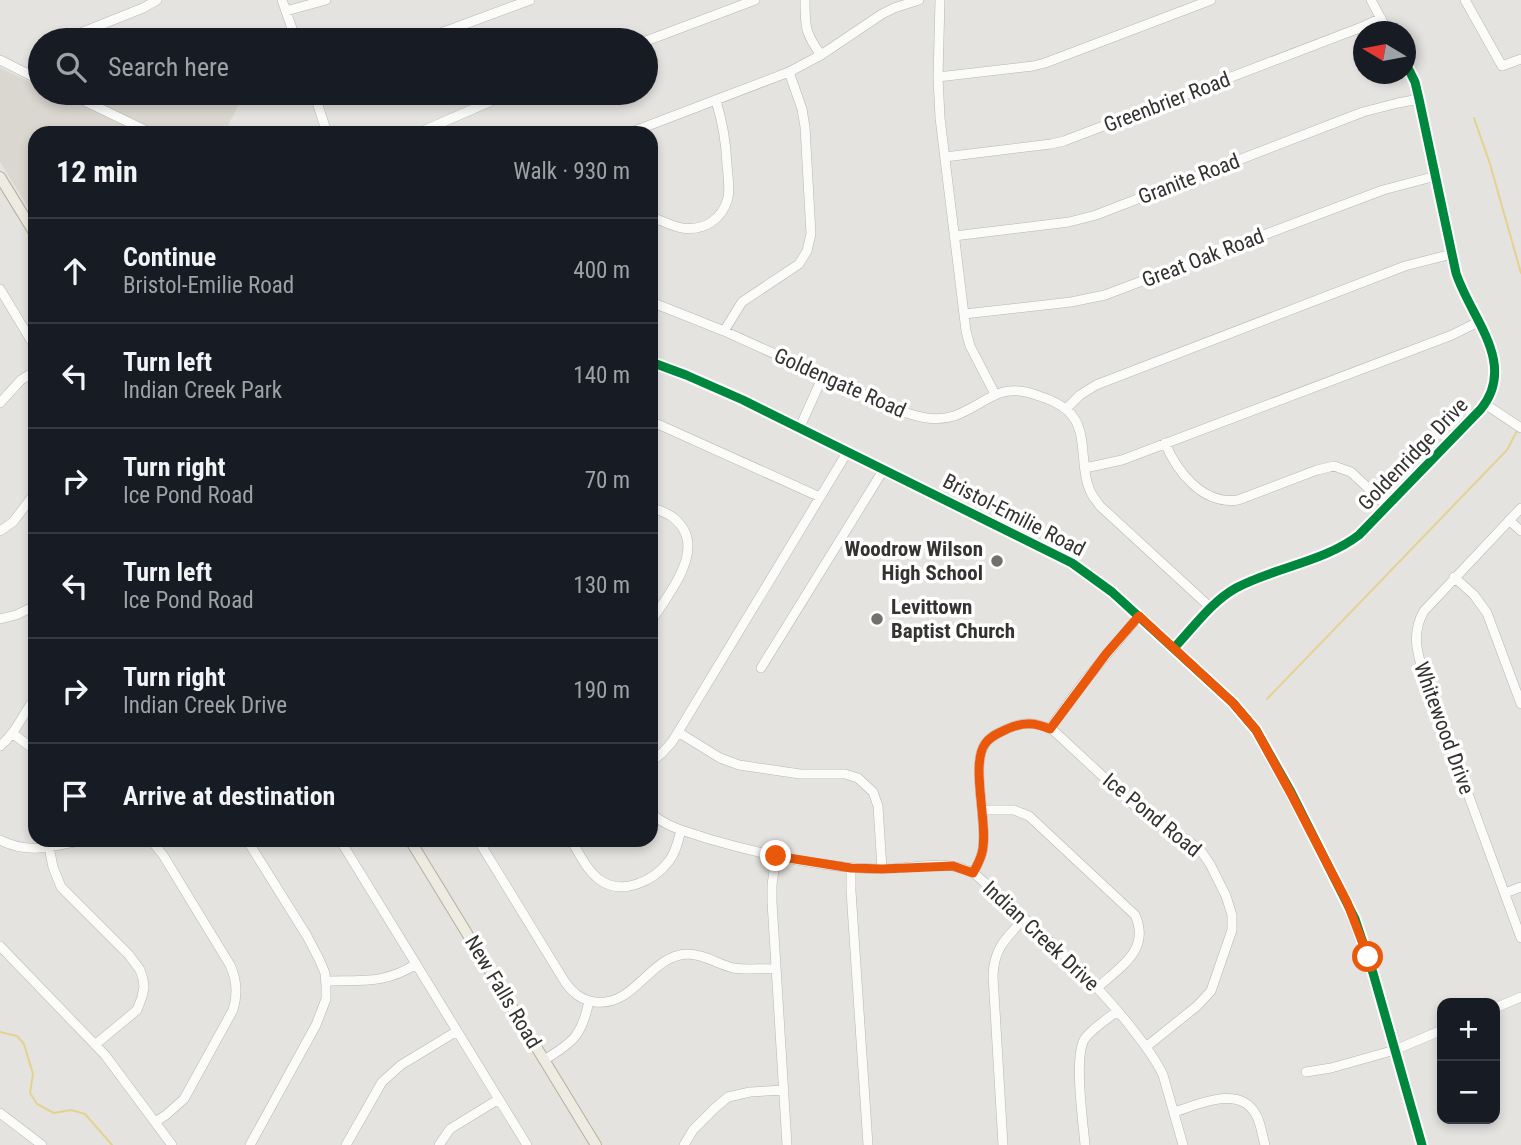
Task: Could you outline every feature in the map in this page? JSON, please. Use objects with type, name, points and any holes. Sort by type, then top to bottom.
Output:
[{"type":"main road","points":[[0,177],[28,223]]},
{"type":"main road","name":"New Falls Road","points":[[414,847],[596,1145]]},
{"type":"street","points":[[93,28],[158,0]]},
{"type":"street","points":[[282,0],[292,28]]},
{"type":"street","points":[[286,11],[326,0]]},
{"type":"street","points":[[454,28],[530,0]]},
{"type":"street","points":[[658,36],[755,0]]},
{"type":"street","points":[[805,0],[806,30],[821,55]]},
{"type":"street","points":[[648,126],[789,72],[821,55],[882,14],[919,0]]},
{"type":"street","points":[[940,0],[938,77],[964,314],[970,346],[995,394]]},
{"type":"street","points":[[938,77],[1045,63],[1211,0]]},
{"type":"street","points":[[1371,0],[1382,21]]},
{"type":"street","points":[[1465,0],[1502,66],[1521,59]]},
{"type":"street","name":"Greenbrier Road","points":[[945,157],[1064,141],[1381,18]]},
{"type":"street","points":[[0,60],[28,73]]},
{"type":"street","points":[[724,331],[742,303],[799,264],[807,251],[811,234],[805,127],[802,109],[789,72]]},
{"type":"street","name":"Goldenridge Drive","points":[[1174,648],[1224,596],[1246,583],[1352,540],[1485,404],[1492,388],[1495,364],[1493,352],[1461,289],[1415,84]]},
{"type":"street","name":"Granite Road","points":[[954,236],[1083,219],[1363,112],[1419,99]]},
{"type":"street","points":[[658,220],[687,228],[707,225],[722,212],[728,195],[728,172],[724,130],[716,101]]},
{"type":"street","points":[[93,105],[136,126]]},
{"type":"street","points":[[318,105],[325,126]]},
{"type":"street","points":[[434,126],[482,105]]},
{"type":"street","name":"Great Oak Road","points":[[964,314],[1105,296],[1383,190],[1436,176]]},
{"type":"street","points":[[1211,608],[1100,506],[1089,488],[1078,427],[1066,409],[1080,395],[1096,385],[1405,266],[1452,254]]},
{"type":"street","points":[[0,290],[28,336]]},
{"type":"street","name":"Goldengate Road","points":[[658,305],[724,331],[920,418],[953,416],[995,394],[1019,390],[1030,392],[1066,409]]},
{"type":"street","points":[[1085,468],[1122,460],[1452,335],[1478,321]]},
{"type":"street","name":"Bristol-Emilie Road","points":[[658,365],[712,386],[800,427],[1072,563],[1112,592],[1233,703],[1256,730],[1354,919],[1371,966],[1422,1145]]},
{"type":"street","points":[[0,403],[28,376]]},
{"type":"street","points":[[800,427],[823,376]]},
{"type":"street","points":[[1485,404],[1521,428]]},
{"type":"street","points":[[658,424],[820,497]]},
{"type":"street","points":[[1165,443],[1183,474],[1203,493],[1216,500],[1238,500],[1334,466],[1351,472],[1387,506]]},
{"type":"street","points":[[658,756],[678,732],[848,450]]},
{"type":"street","points":[[761,668],[884,469]]},
{"type":"street","points":[[0,531],[13,522],[28,502]]},
{"type":"street","name":"Whitewood Drive","points":[[1521,508],[1431,602],[1422,615],[1416,634],[1416,648],[1425,677],[1521,938]]},
{"type":"street","points":[[658,510],[671,516],[680,525],[689,552],[685,566],[658,610]]},
{"type":"street","points":[[1509,520],[1521,531]]},
{"type":"street","points":[[1454,577],[1474,595],[1487,613],[1521,704]]},
{"type":"street","points":[[0,619],[28,609]]},
{"type":"street","points":[[973,873],[979,863],[984,843],[980,758],[986,742],[1022,723],[1050,729],[1098,664],[1139,616]]},
{"type":"street","points":[[0,746],[13,734],[28,708]]},
{"type":"street","name":"Ice Pond Road","points":[[1050,729],[1137,808],[1196,846],[1209,864],[1231,907],[1232,930],[1211,991],[1197,1006],[1146,1047]]},
{"type":"street","points":[[678,732],[720,758],[740,765],[800,774],[845,774],[858,778],[873,792],[878,806],[882,869]]},
{"type":"street","points":[[13,734],[28,745]]},
{"type":"street","points":[[982,810],[1014,810],[1029,816],[1135,915],[1140,931],[1137,949],[1097,988]]},
{"type":"street","name":"Indian Creek Drive","points":[[658,819],[681,830],[776,856],[851,868],[953,866],[973,873],[1097,988],[1146,1047],[1158,1065],[1183,1145]]},
{"type":"street","points":[[575,847],[598,879],[607,884],[626,887],[647,879],[667,864],[676,848],[681,830]]},
{"type":"street","points":[[0,839],[22,849],[49,847],[61,887],[130,955],[140,970],[143,979],[142,997],[137,1010],[96,1044]]},
{"type":"street","points":[[155,1122],[177,1106],[191,1088],[233,1010],[237,996],[230,965],[157,847]]},
{"type":"street","points":[[250,1145],[316,1025],[326,999],[326,981],[319,959],[251,847]]},
{"type":"street","points":[[344,847],[527,1145]]},
{"type":"street","points":[[482,847],[565,982],[576,995],[589,1001],[605,1002],[622,997],[661,962],[676,956],[697,955],[731,967],[776,969]]},
{"type":"street","points":[[776,856],[772,893],[787,1145]]},
{"type":"street","points":[[851,868],[868,1145]]},
{"type":"street","points":[[1505,893],[1521,887]]},
{"type":"street","points":[[1003,1145],[993,963],[999,947],[1024,919]]},
{"type":"street","points":[[0,946],[96,1044],[172,1145]]},
{"type":"street","points":[[326,981],[388,978],[416,964]]},
{"type":"street","points":[[1500,1006],[1521,997]]},
{"type":"street","points":[[544,1060],[563,1048],[580,1031],[589,1001]]},
{"type":"street","points":[[1085,1145],[1080,1081],[1081,1049],[1087,1036],[1118,1011]]},
{"type":"street","points":[[346,1145],[382,1082],[401,1065],[457,1031]]},
{"type":"street","points":[[1306,1072],[1331,1068],[1395,1050],[1437,1032]]},
{"type":"street","points":[[684,1145],[694,1130],[728,1097],[750,1092],[783,1090]]},
{"type":"street","points":[[439,1145],[450,1129],[499,1099]]},
{"type":"street","points":[[1174,1112],[1216,1100],[1239,1100],[1255,1112],[1265,1145]]},
{"type":"street","points":[[0,1113],[42,1145]]},
{"type":"shaded area","points":[[0,68],[28,81],[28,105],[238,105],[228,126],[28,126],[28,207],[0,162]]},
{"type":"waterway","points":[[1474,118],[1521,273]]},
{"type":"waterway","points":[[1267,699],[1507,450],[1518,429]]},
{"type":"waterway","points":[[0,1032],[17,1036],[24,1044],[33,1074],[30,1093],[37,1104],[54,1113],[71,1110],[85,1114],[112,1145]]},
{"type":"cycle path","points":[[1174,648],[1210,608],[1236,588],[1330,552],[1359,535],[1481,409],[1491,392],[1495,375],[1493,357],[1488,340],[1456,273],[1415,84]]},
{"type":"cycle path","points":[[658,365],[743,400],[1072,563],[1112,592],[1233,703],[1256,730],[1291,792],[1355,919],[1422,1145]]},
{"type":"place","name":"Woodrow Wilson High School","points":[[997,561]]},
{"type":"place","name":"Levittown Baptist Church","points":[[877,619]]},
{"type":"route","points":[[776,856],[851,868],[941,865],[963,868],[973,873],[979,863],[984,843],[980,758],[986,742],[1022,723],[1050,729],[1083,683],[1139,616],[1233,703],[1256,730],[1347,902],[1368,957]]}]
